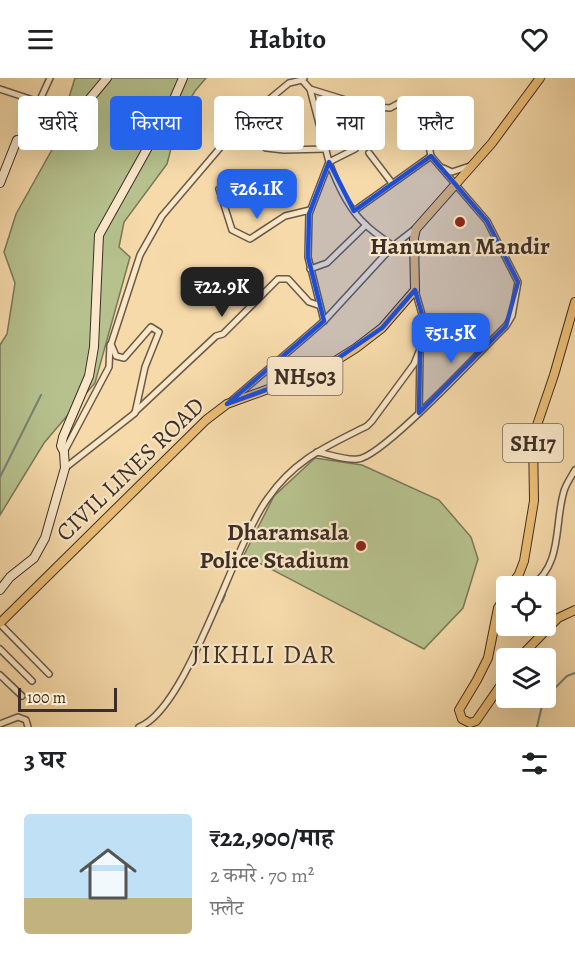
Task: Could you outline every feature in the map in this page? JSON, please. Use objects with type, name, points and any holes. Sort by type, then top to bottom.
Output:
[{"type":"main road","points":[[415,290],[414,238],[416,229],[492,143],[540,78]]},
{"type":"main road","name":"CIVIL LINES ROAD","points":[[0,623],[206,420],[227,404],[321,370],[382,328],[415,290]]},
{"type":"main road","name":"SH17","points":[[518,576],[524,561],[534,501],[532,437],[554,375],[575,302]]},
{"type":"main road","points":[[529,648],[558,618],[575,609]]},
{"type":"main road","points":[[496,618],[489,654],[458,712],[462,719],[470,723],[476,721],[496,692]]},
{"type":"street","points":[[0,89],[39,102],[50,78]]},
{"type":"street","points":[[0,183],[17,140],[43,141],[67,126],[107,78]]},
{"type":"street","points":[[0,590],[10,577],[34,558],[45,538],[65,468],[64,452],[61,446],[63,437],[89,376],[94,347],[99,235],[171,106],[183,78]]},
{"type":"street","points":[[64,452],[109,367],[111,344],[140,255],[162,216],[242,122],[289,83],[303,79],[310,89],[316,112]]},
{"type":"street","points":[[310,89],[365,106],[390,108],[401,102],[414,108],[419,131],[429,146],[430,156],[487,221],[518,282],[516,303],[506,326],[391,440],[357,460],[317,452]]},
{"type":"street","points":[[326,150],[335,180],[354,211],[366,225],[393,246]]},
{"type":"street","points":[[324,321],[318,305],[308,257],[310,210],[329,162],[353,150]]},
{"type":"street","points":[[369,153],[392,183]]},
{"type":"street","points":[[354,211],[430,156]]},
{"type":"street","points":[[441,167],[452,172],[470,166]]},
{"type":"street","points":[[219,189],[232,230],[250,239],[285,216],[310,210]]},
{"type":"street","points":[[310,269],[327,263],[366,225]]},
{"type":"street","points":[[227,404],[324,321],[393,246],[416,229]]},
{"type":"street","points":[[65,468],[135,413],[216,336],[223,334],[278,279],[288,279],[309,302],[318,305]]},
{"type":"street","points":[[139,727],[149,723],[181,683],[266,500],[294,467],[317,452],[367,426],[414,364],[427,332],[415,290]]},
{"type":"street","points":[[111,344],[116,356],[124,358],[151,327],[159,332],[145,367],[135,413]]},
{"type":"street","points":[[419,412],[420,349]]},
{"type":"street","points":[[542,576],[552,560],[564,489],[575,470]]},
{"type":"street","points":[[0,623],[50,674]]},
{"type":"street","points":[[0,649],[32,681]]},
{"type":"street","points":[[0,675],[22,696]]},
{"type":"street","points":[[0,724],[18,717],[26,720],[28,727]]},
{"type":"highlighted area","points":[[431,156],[487,221],[518,282],[506,326],[419,413],[420,349],[427,332],[415,290],[382,328],[321,370],[227,404],[324,321],[308,257],[309,214],[329,162],[354,211]]},
{"type":"green space","points":[[75,78],[206,78],[192,96],[110,96],[110,150],[171,150],[167,164],[124,222],[119,247],[130,257],[95,383],[44,443],[0,515],[0,345],[7,334],[15,283],[4,252],[16,214],[52,150],[98,150],[98,96],[69,96]]},
{"type":"green space","name":"Dharamsala Police Stadium","points":[[315,458],[362,465],[439,500],[471,537],[478,559],[463,608],[424,649],[244,555],[274,496]]},
{"type":"waterway","points":[[0,477],[41,395]]},
{"type":"waterway","points":[[222,602],[225,595]]},
{"type":"waterway","points":[[556,687],[567,676],[575,673]]},
{"type":"waterway","points":[[537,727],[541,708]]},
{"type":"place","name":"Hanuman Mandir","points":[[460,222]]},
{"type":"place","name":"Dharamsala Police Stadium","points":[[361,546]]},
{"type":"district","name":"JIKHLI DAR","points":[[264,654]]}]
